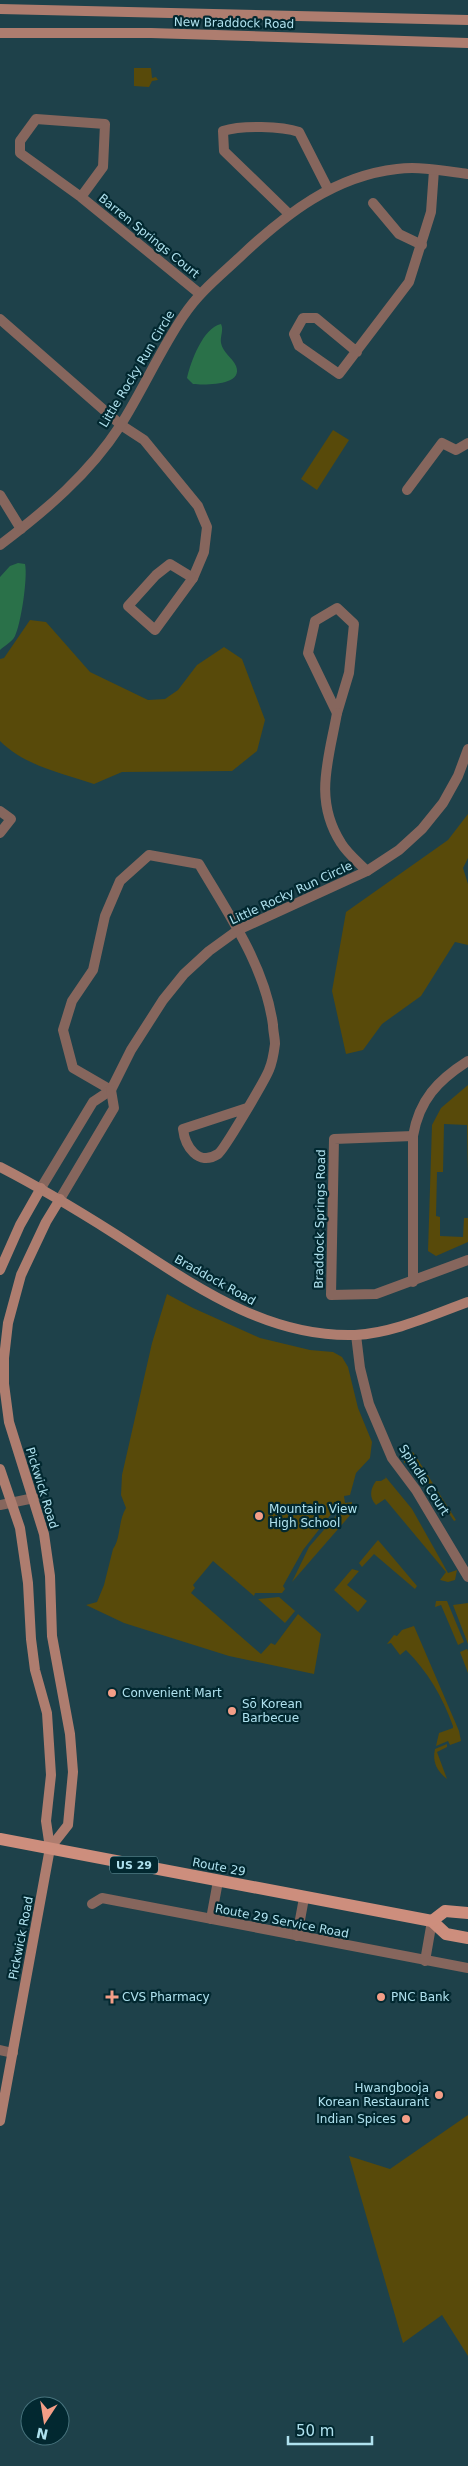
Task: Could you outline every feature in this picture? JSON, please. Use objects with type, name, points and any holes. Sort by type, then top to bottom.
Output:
[{"type":"main road","name":"Route 29","points":[[0,1839],[432,1921],[446,1934],[468,1938]]},
{"type":"main road","points":[[432,1921],[445,1911],[468,1913]]},
{"type":"street","name":"New Braddock Road","points":[[0,9],[468,20]]},
{"type":"street","name":"New Braddock Road","points":[[0,33],[161,33],[468,43]]},
{"type":"street","name":"Barren Springs Court","points":[[81,197],[103,167],[105,124],[36,118],[20,141],[20,153],[81,197],[200,294]]},
{"type":"street","points":[[289,214],[224,152],[223,131],[233,128],[289,129],[299,132],[328,189]]},
{"type":"street","name":"Little Rocky Run Circle","points":[[0,545],[22,529],[69,487],[121,425],[158,355],[185,313],[200,294],[289,214],[328,189],[373,173],[398,168],[468,174]]},
{"type":"street","points":[[357,352],[316,318],[303,318],[294,334],[299,346],[339,374],[357,352],[409,282],[431,212],[434,170]]},
{"type":"street","points":[[373,202],[399,234],[422,245]]},
{"type":"street","points":[[0,319],[121,425],[144,440],[198,506],[207,527],[204,552],[193,578],[155,630],[128,606],[156,575],[170,564],[193,578]]},
{"type":"street","points":[[407,490],[442,443],[456,450],[468,443]]},
{"type":"street","points":[[0,496],[22,529]]},
{"type":"street","points":[[337,713],[308,653],[315,621],[337,608],[354,624],[349,673],[337,713],[324,778],[326,808],[341,843],[367,871]]},
{"type":"street","name":"Little Rocky Run Circle","points":[[41,1188],[93,1102],[111,1090],[131,1050],[163,1000],[184,974],[238,930],[367,871],[399,850],[422,829],[448,794],[468,753]]},
{"type":"street","points":[[0,811],[11,819],[0,833]]},
{"type":"street","points":[[111,1090],[73,1068],[63,1030],[72,1001],[93,970],[105,916],[120,881],[149,855],[200,864],[250,950],[270,1008],[275,1043],[269,1070],[219,1154],[209,1157],[198,1155],[190,1150],[185,1142],[183,1129],[246,1108]]},
{"type":"street","points":[[413,1282],[413,1136],[416,1120],[422,1103],[444,1078],[468,1061]]},
{"type":"street","name":"Little Rocky Run Circle","points":[[60,1199],[114,1108],[111,1090]]},
{"type":"street","name":"Braddock Springs Road","points":[[413,1136],[334,1138],[331,1295],[376,1294],[413,1282],[468,1260]]},
{"type":"street","name":"Braddock Road","points":[[0,1167],[60,1199],[199,1288],[242,1310],[281,1325],[305,1330],[356,1334],[403,1325],[468,1302]]},
{"type":"street","points":[[0,1270],[20,1225],[41,1188]]},
{"type":"street","name":"Pickwick Road","points":[[50,1848],[68,1825],[72,1772],[70,1734],[52,1636],[47,1555],[34,1498],[21,1464],[9,1422],[4,1384],[5,1341],[21,1275],[46,1222],[60,1199]]},
{"type":"street","name":"Spindle Court","points":[[356,1334],[360,1368],[369,1404],[392,1458],[416,1490],[468,1577]]},
{"type":"street","name":"Pickwick Road","points":[[0,1470],[20,1528],[26,1562],[31,1639],[49,1727],[51,1775],[46,1821],[50,1848],[0,2121]]},
{"type":"street","points":[[0,1505],[34,1498]]},
{"type":"street","points":[[211,1919],[218,1881]]},
{"type":"street","name":"Route 29 Service Road","points":[[92,1904],[102,1898],[468,1968]]},
{"type":"street","points":[[297,1936],[304,1898]]},
{"type":"street","points":[[426,1961],[432,1921]]},
{"type":"street","points":[[0,2050],[12,2053]]},
{"type":"shaded area","points":[[134,68],[151,68],[152,78],[156,77],[158,80],[152,81],[149,87],[134,86]]},
{"type":"shaded area","points":[[221,324],[222,346],[236,366],[237,373],[229,381],[222,383],[193,384],[187,378],[195,354],[203,338]]},
{"type":"shaded area","points":[[333,430],[349,440],[317,490],[301,479]]},
{"type":"shaded area","points":[[18,563],[25,564],[26,570],[20,622],[14,638],[0,650],[0,577],[10,566]]},
{"type":"shaded area","points":[[30,620],[46,622],[90,672],[148,700],[165,699],[178,690],[197,665],[224,647],[242,659],[265,720],[257,751],[232,771],[122,772],[94,784],[44,768],[21,757],[0,741],[0,659],[4,658]]},
{"type":"shaded area","points":[[468,814],[468,858],[463,868],[468,884],[468,945],[455,942],[421,996],[382,1024],[363,1050],[346,1054],[332,991],[346,912],[448,840]]},
{"type":"shaded area","points":[[468,1085],[468,1173],[467,1125],[444,1124],[443,1172],[437,1172],[436,1216],[440,1217],[440,1236],[463,1237],[464,1218],[468,1218],[468,1242],[436,1256],[428,1251],[432,1125],[441,1108]]},
{"type":"shaded area","points":[[167,1294],[193,1308],[260,1338],[310,1350],[333,1352],[342,1357],[348,1367],[358,1408],[372,1442],[370,1458],[356,1473],[350,1495],[344,1496],[345,1503],[352,1502],[352,1506],[332,1513],[303,1550],[283,1586],[285,1589],[282,1593],[255,1593],[254,1596],[213,1561],[193,1585],[195,1588],[191,1593],[261,1654],[271,1643],[275,1645],[298,1614],[321,1634],[314,1674],[229,1656],[124,1623],[86,1605],[97,1602],[104,1585],[123,1513],[126,1508],[121,1495],[122,1475],[152,1343]]},
{"type":"shaded area","points":[[413,1452],[456,1520],[454,1521],[413,1460],[404,1463],[404,1460]]},
{"type":"shaded area","points":[[384,1475],[412,1509],[448,1573],[457,1570],[455,1580],[448,1582],[440,1580],[446,1572],[385,1499],[376,1505],[371,1496],[372,1487],[376,1481],[386,1478]]},
{"type":"shaded area","points":[[353,1510],[292,1582],[309,1547],[336,1516]]},
{"type":"shaded area","points":[[378,1540],[417,1586],[415,1589],[374,1554],[362,1567],[359,1563]]},
{"type":"shaded area","points":[[352,1569],[359,1571],[347,1585],[367,1601],[358,1612],[334,1590]]},
{"type":"shaded area","points":[[279,1597],[295,1611],[285,1623],[258,1599]]},
{"type":"shaded area","points":[[436,1601],[447,1601],[464,1642],[458,1645],[441,1605],[435,1607]]},
{"type":"shaded area","points":[[468,1603],[468,1644],[453,1605]]},
{"type":"shaded area","points":[[414,1626],[459,1731],[461,1741],[450,1745],[448,1741],[436,1746],[439,1733],[453,1728],[453,1726],[434,1685],[406,1650],[400,1655],[391,1643],[387,1644],[394,1635],[397,1636],[402,1630]]},
{"type":"shaded area","points":[[467,1649],[468,1651],[468,1673],[460,1652]]},
{"type":"shaded area","points":[[447,1744],[447,1747],[437,1752],[447,1779],[440,1773],[434,1758],[435,1749]]},
{"type":"shaded area","points":[[468,2115],[468,2356],[442,2315],[403,2343],[349,2156],[390,2169]]},
{"type":"place","name":"Mountain View High School","points":[[259,1516]]},
{"type":"place","name":"Convenient Mart","points":[[112,1693]]},
{"type":"place","name":"Sō Korean Barbecue","points":[[232,1711]]},
{"type":"place","name":"CVS Pharmacy","points":[[112,1997]]},
{"type":"place","name":"PNC Bank","points":[[381,1997]]},
{"type":"place","name":"Hwangbooja Korean Restaurant","points":[[439,2095]]},
{"type":"place","name":"Indian Spices","points":[[406,2119]]}]
